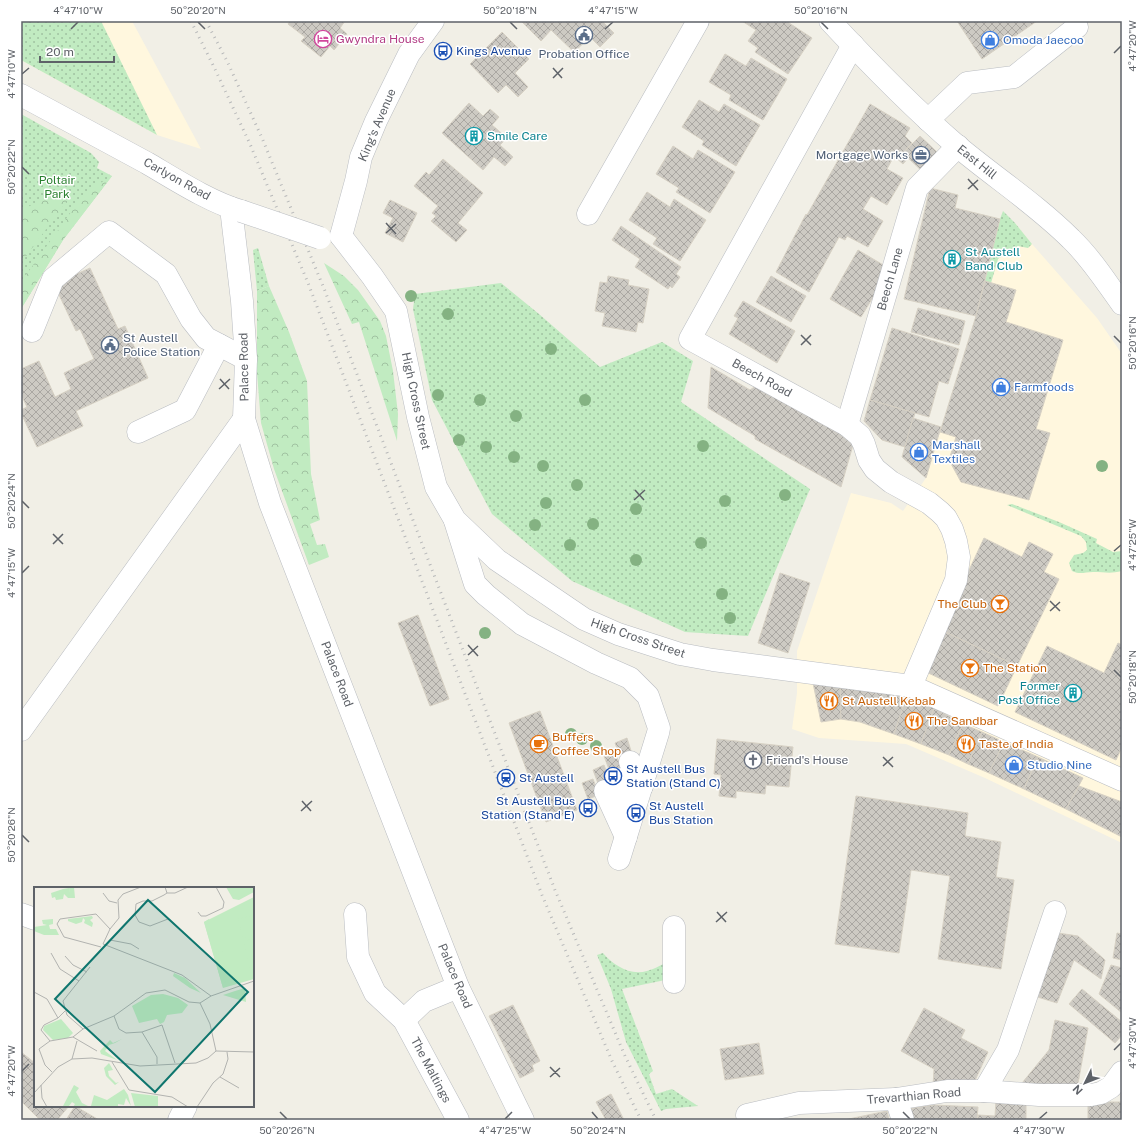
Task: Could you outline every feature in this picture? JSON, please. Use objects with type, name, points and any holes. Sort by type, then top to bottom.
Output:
[{"type":"street","name":"King's Avenue","points":[[341,236],[361,157],[376,120],[409,54],[432,21]]},
{"type":"street","points":[[588,214],[698,21]]},
{"type":"street","name":"East Hill","points":[[830,21],[928,120],[1048,218],[1072,240],[1093,264],[1122,304]]},
{"type":"street","points":[[928,120],[967,82],[1014,77],[1077,27]]},
{"type":"street","name":"Beech Road","points":[[853,45],[690,339],[847,426],[860,436],[869,460],[875,469],[891,482],[929,503],[946,518],[952,529],[959,557],[956,580],[911,686]]},
{"type":"street","name":"Carlyon Road","points":[[21,95],[103,138],[191,188],[236,210],[320,238],[341,236]]},
{"type":"street","name":"Beech Lane","points":[[847,426],[917,188],[958,146]]},
{"type":"street","name":"Palace Road","points":[[236,210],[246,359],[244,419],[273,512],[458,987],[523,1120]]},
{"type":"street","points":[[32,331],[53,279],[109,232],[166,274],[191,319],[206,338],[246,359]]},
{"type":"street","name":"High Cross Street","points":[[341,236],[372,276],[396,311],[418,417],[436,487],[455,520],[497,560],[584,620],[618,634],[680,654],[713,660],[911,686],[1122,780]]},
{"type":"street","points":[[138,432],[185,410],[219,345]]},
{"type":"street","points":[[21,730],[244,419]]},
{"type":"street","points":[[455,520],[476,584],[486,595],[522,624],[630,678],[648,696],[658,728],[658,734],[632,772],[626,837]]},
{"type":"street","points":[[600,815],[618,858],[635,806],[632,772]]},
{"type":"street","points":[[984,1092],[1008,1050],[1055,912]]},
{"type":"street","points":[[21,914],[34,919]]},
{"type":"street","name":"The Maltings","points":[[355,914],[358,957],[375,994],[404,1020],[458,1120]]},
{"type":"street","points":[[674,927],[674,982]]},
{"type":"street","points":[[404,1020],[424,1001],[458,987]]},
{"type":"street","name":"Trevarthian Road","points":[[747,1115],[801,1111],[946,1091],[1039,1095],[1091,1095],[1101,1093],[1111,1087],[1122,1072]]},
{"type":"street","points":[[896,1099],[903,1120]]},
{"type":"street","points":[[178,1120],[185,1107]]},
{"type":"shaded area","points":[[21,21],[132,21],[201,149],[157,135],[21,60]]},
{"type":"shaded area","points":[[1015,223],[1097,318],[1122,354],[1122,843],[985,778],[906,744],[819,738],[792,729],[797,693],[797,651],[851,493],[891,503],[903,511],[926,478],[976,316],[985,281],[991,282],[998,259]]},
{"type":"green space","points":[[21,21],[101,21],[157,135],[21,60]]},
{"type":"green space","name":"Poltair Park","points":[[21,114],[91,153],[99,162],[97,168],[112,176],[63,240],[21,309]]},
{"type":"green space","points":[[112,176],[63,240],[21,309],[21,282],[76,205],[92,188]]},
{"type":"green space","points":[[64,190],[70,193],[70,197],[21,263],[21,210]]},
{"type":"green space","points":[[1003,211],[1032,244],[1028,248],[1018,246],[998,259],[991,283],[985,281]]},
{"type":"green space","points":[[258,248],[269,286],[257,291],[253,250]]},
{"type":"green space","points":[[324,263],[344,276],[358,290],[380,321],[386,336],[393,371],[398,414],[397,441],[359,322],[352,324]]},
{"type":"green space","points":[[501,283],[600,367],[662,342],[693,361],[681,402],[810,489],[748,636],[685,632],[572,581],[492,514],[432,400],[413,309],[415,294]]},
{"type":"green space","points":[[269,286],[289,332],[307,381],[311,474],[320,520],[310,524],[317,545],[325,544],[329,557],[309,565],[274,469],[261,423],[257,373],[257,291]]},
{"type":"green space","points":[[1012,504],[1059,522],[1097,539],[1096,543],[1113,552],[1122,551],[1122,571],[1111,573],[1080,573],[1072,571],[1069,563],[1074,555],[1083,553],[1087,550],[1086,542],[1081,536],[1007,505]]},
{"type":"green space","points":[[603,953],[612,962],[628,971],[634,972],[650,970],[670,960],[670,979],[622,989],[653,1071],[649,1074],[656,1094],[672,1089],[698,1106],[666,1109],[661,1111],[626,1042],[611,989],[597,955]]},
{"type":"building","name":"Gwyndra House","points":[[290,21],[345,21],[340,28],[347,34],[334,50],[330,46],[321,57],[301,41],[305,37],[288,24]]},
{"type":"building","name":"Probation Office","points":[[521,21],[602,21],[614,33],[600,47],[590,37],[574,52],[551,30],[541,41]]},
{"type":"building","points":[[742,21],[786,21],[812,38],[788,74],[755,52],[758,48],[748,41],[756,30]]},
{"type":"building","name":"Omoda Jaecoo","points":[[957,21],[1037,21],[982,59]]},
{"type":"building","points":[[502,32],[529,59],[515,73],[528,87],[518,97],[506,85],[498,93],[470,64]]},
{"type":"building","points":[[725,54],[746,66],[751,58],[787,79],[763,120],[729,100],[731,95],[709,82]]},
{"type":"building","points":[[699,100],[719,112],[724,104],[760,125],[736,166],[702,145],[704,141],[682,127]]},
{"type":"building","name":"Smile Care","points":[[469,103],[483,116],[490,109],[499,117],[492,125],[507,138],[500,145],[513,157],[505,166],[494,157],[483,170],[442,133]]},
{"type":"building","points":[[870,104],[910,128],[905,136],[912,143],[903,153],[908,158],[903,164],[894,156],[887,169],[903,178],[887,205],[871,196],[863,209],[883,221],[868,247],[847,236],[845,240],[839,237],[809,292],[776,272],[806,214],[807,215]]},
{"type":"building","name":"Mortgage Works","points":[[920,136],[937,152],[939,157],[926,175],[903,153]]},
{"type":"building","points":[[673,146],[693,159],[698,150],[735,172],[710,213],[676,192],[679,188],[656,174]]},
{"type":"building","points":[[443,159],[483,193],[458,223],[467,230],[456,242],[431,221],[436,216],[432,213],[438,206],[414,186],[426,172],[429,175]]},
{"type":"building","name":"St Austell Band Club","points":[[930,188],[958,195],[955,208],[1000,219],[976,316],[904,299]]},
{"type":"building","points":[[647,192],[670,207],[674,199],[706,220],[680,261],[653,244],[657,238],[629,220]]},
{"type":"building","points":[[390,200],[417,213],[403,242],[385,233],[393,218],[383,213]]},
{"type":"building","points":[[621,226],[681,267],[676,274],[680,277],[672,288],[670,286],[668,289],[635,267],[640,259],[612,240]]},
{"type":"building","points":[[858,250],[890,269],[861,317],[830,299]]},
{"type":"building","name":"St Austell Police Station","points":[[90,268],[118,329],[125,326],[148,378],[76,411],[83,426],[37,447],[21,413],[21,410],[27,407],[21,394],[21,369],[39,361],[55,397],[71,389],[64,373],[94,359],[80,329],[76,331],[54,284]]},
{"type":"building","points":[[608,276],[629,280],[628,285],[649,289],[643,323],[638,322],[636,332],[602,326],[605,313],[595,311],[600,282],[607,283]]},
{"type":"building","points":[[771,276],[806,296],[791,322],[756,302]]},
{"type":"building","name":"Farmfoods","points":[[985,281],[1016,290],[1006,322],[1063,340],[1036,429],[1050,433],[1029,500],[961,482],[949,460],[956,437],[940,432],[976,316]]},
{"type":"building","points":[[743,301],[795,331],[777,363],[729,334],[738,318],[734,316]]},
{"type":"building","points":[[918,308],[965,321],[959,345],[911,332]]},
{"type":"building","points":[[892,328],[959,349],[948,384],[939,381],[929,417],[870,400]]},
{"type":"building","points":[[711,367],[750,390],[760,383],[855,438],[841,487],[755,439],[755,436],[708,408]]},
{"type":"building","points":[[870,400],[915,413],[905,447],[882,440],[864,421]]},
{"type":"building","name":"Marshall Textiles","points":[[913,418],[941,427],[926,478],[902,457]]},
{"type":"building","name":"The Club","points":[[984,538],[1022,557],[1029,542],[1053,554],[1044,572],[1059,579],[1017,666],[941,630]]},
{"type":"building","points":[[780,573],[810,583],[788,653],[758,643]]},
{"type":"building","points":[[418,615],[449,699],[430,706],[398,623]]},
{"type":"building","name":"The Station","points":[[941,630],[1017,666],[998,706],[922,670]]},
{"type":"building","name":"Former Post Office","points":[[1118,643],[1122,645],[1122,747],[1116,760],[1015,712],[1047,646],[1104,673]]},
{"type":"building","name":"St Austell Kebab","points":[[840,679],[841,719],[821,722],[813,683]]},
{"type":"building","points":[[840,679],[906,698],[894,734],[860,722],[841,719]]},
{"type":"building","name":"The Sandbar","points":[[906,698],[934,708],[921,744],[894,734]]},
{"type":"building","points":[[934,708],[963,724],[949,755],[921,744]]},
{"type":"building","points":[[540,711],[577,810],[546,822],[509,723]]},
{"type":"building","name":"Taste of India","points":[[963,724],[982,732],[968,764],[949,755]]},
{"type":"building","points":[[982,732],[1004,742],[989,773],[968,764]]},
{"type":"building","points":[[627,738],[632,754],[621,759],[615,743]]},
{"type":"building","name":"Friend's House","points":[[717,739],[793,747],[789,787],[766,785],[765,794],[736,791],[736,798],[719,796],[721,775],[714,774]]},
{"type":"building","name":"Studio Nine","points":[[1004,742],[1038,757],[1024,789],[989,773]]},
{"type":"building","points":[[615,752],[621,768],[610,772],[604,756]]},
{"type":"building","points":[[1038,757],[1083,778],[1066,809],[1024,789]]},
{"type":"building","points":[[604,765],[610,781],[599,786],[593,770]]},
{"type":"building","points":[[593,779],[599,795],[588,799],[582,783]]},
{"type":"building","points":[[1079,786],[1122,802],[1122,837],[1066,809]]},
{"type":"building","points":[[856,796],[968,813],[965,836],[1001,842],[996,877],[1014,880],[1001,969],[938,959],[950,876],[911,870],[899,953],[835,944]]},
{"type":"building","points":[[1058,933],[1078,936],[1105,960],[1101,979],[1074,960],[1057,1003],[1031,995]]},
{"type":"building","points":[[1117,933],[1122,934],[1122,960],[1113,958]]},
{"type":"building","points":[[1111,965],[1122,968],[1122,1013],[1099,994]]},
{"type":"building","points":[[1082,989],[1122,1022],[1122,1035],[1115,1043],[1069,1004]]},
{"type":"building","points":[[513,1005],[540,1061],[532,1065],[534,1071],[520,1078],[489,1016]]},
{"type":"building","points":[[924,1008],[965,1030],[961,1038],[988,1052],[972,1087],[933,1087],[934,1069],[901,1051]]},
{"type":"building","points":[[1055,1020],[1088,1028],[1077,1089],[1018,1088],[1049,1050]]},
{"type":"building","points":[[759,1043],[764,1074],[725,1080],[720,1049]]},
{"type":"building","points":[[21,1052],[34,1062],[34,1107],[68,1107],[57,1120],[40,1120],[21,1101]]},
{"type":"building","points":[[611,1094],[624,1120],[606,1120],[596,1102]]},
{"type":"building","points":[[996,1101],[1026,1102],[1026,1120],[978,1120],[978,1115],[995,1116]]},
{"type":"building","points":[[1088,1102],[1122,1102],[1122,1120],[1088,1120]]},
{"type":"building","points":[[933,1105],[978,1107],[977,1120],[910,1120],[908,1109]]},
{"type":"building","points":[[74,1107],[77,1107],[99,1120],[66,1120]]},
{"type":"building","points":[[887,1111],[889,1120],[844,1120]]},
{"type":"railway","points":[[191,21],[250,144],[308,283],[542,895],[612,1061],[641,1120]]},
{"type":"railway","points":[[206,21],[227,61],[262,138],[325,291],[555,890],[625,1056],[656,1120]]},
{"type":"place","name":"Probation Office","points":[[584,35]]},
{"type":"place","name":"Gwyndra House","points":[[323,39]]},
{"type":"place","name":"Omoda Jaecoo","points":[[990,40]]},
{"type":"place","name":"Kings Avenue","points":[[443,51]]},
{"type":"place","name":"Smile Care","points":[[474,136]]},
{"type":"place","name":"Mortgage Works","points":[[921,155]]},
{"type":"place","name":"St Austell Band Club","points":[[952,259]]},
{"type":"place","name":"St Austell Police Station","points":[[110,345]]},
{"type":"place","name":"Farmfoods","points":[[1001,387]]},
{"type":"place","name":"Marshall Textiles","points":[[919,452]]},
{"type":"place","name":"The Club","points":[[1000,604]]},
{"type":"place","name":"The Station","points":[[970,668]]},
{"type":"place","name":"Former Post Office","points":[[1073,693]]},
{"type":"place","name":"St Austell Kebab","points":[[829,701]]},
{"type":"place","name":"The Sandbar","points":[[914,721]]},
{"type":"place","name":"Buffers Coffee Shop","points":[[539,744]]},
{"type":"place","name":"Taste of India","points":[[966,744]]},
{"type":"place","name":"Friend's House","points":[[753,760]]},
{"type":"place","name":"Studio Nine","points":[[1014,765]]},
{"type":"place","name":"St Austell Bus Station (Stand C)","points":[[613,776]]},
{"type":"place","name":"St Austell","points":[[506,778]]},
{"type":"place","name":"St Austell Bus Station (Stand E)","points":[[588,808]]},
{"type":"place","name":"St Austell Bus Station","points":[[636,813]]}]
